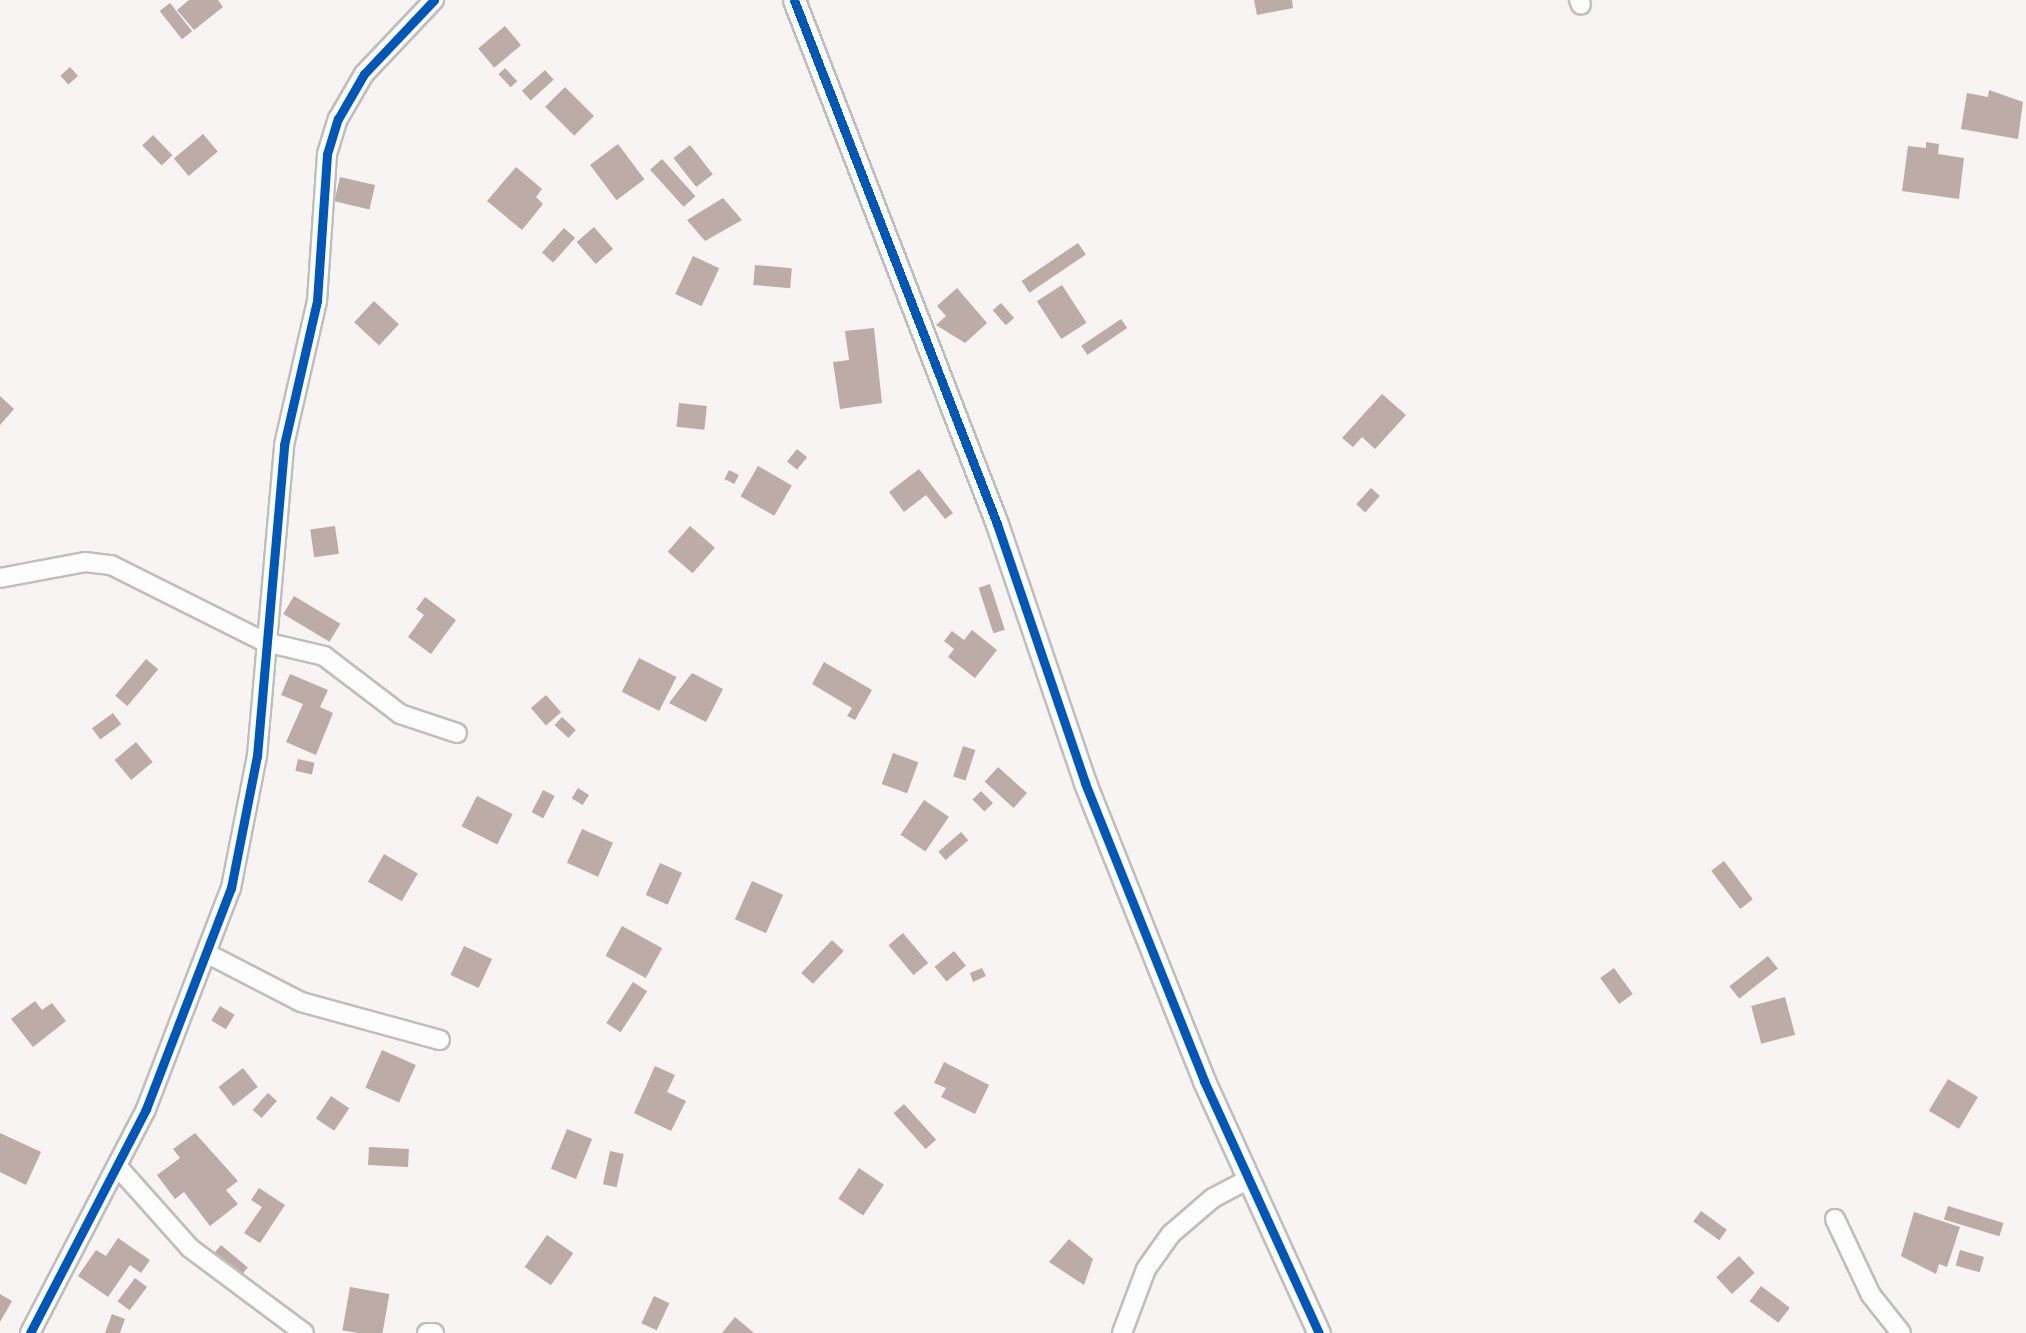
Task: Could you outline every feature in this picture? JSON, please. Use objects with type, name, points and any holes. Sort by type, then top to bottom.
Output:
[{"type":"street","points":[[30,1333],[117,1166],[210,955],[247,818],[284,445],[317,301],[327,154],[338,119],[364,74],[434,0]]},
{"type":"street","points":[[793,0],[997,524],[1085,783],[1249,1179],[1319,1333]]},
{"type":"street","points":[[0,578],[85,562],[111,565],[265,642],[324,656],[400,713],[457,733]]},
{"type":"street","points":[[210,955],[301,1002],[440,1040]]},
{"type":"street","points":[[117,1166],[190,1248],[304,1333]]},
{"type":"street","points":[[1122,1333],[1146,1269],[1171,1234],[1249,1179]]},
{"type":"street","points":[[1835,1219],[1871,1295],[1901,1333]]},
{"type":"street","points":[[427,1333],[434,1333]]},
{"type":"building","points":[[189,0],[218,0],[223,7],[194,30],[177,10]]},
{"type":"building","points":[[1254,0],[1292,0],[1293,8],[1257,15]]},
{"type":"building","points":[[170,3],[192,31],[182,39],[160,11]]},
{"type":"building","points":[[505,26],[521,45],[494,68],[478,48]]},
{"type":"building","points":[[70,67],[78,76],[68,85],[60,76]]},
{"type":"building","points":[[505,68],[517,81],[511,87],[498,74]]},
{"type":"building","points":[[545,70],[554,80],[531,100],[522,91]]},
{"type":"building","points":[[565,87],[594,116],[574,136],[545,107]]},
{"type":"building","points":[[1989,90],[2023,102],[2018,139],[1961,129],[1967,93],[1988,97]]},
{"type":"building","points":[[203,134],[218,152],[189,176],[174,158]]},
{"type":"building","points":[[153,135],[172,155],[162,166],[142,145]]},
{"type":"building","points":[[1926,142],[1939,144],[1938,154],[1964,158],[1959,199],[1902,191],[1908,146],[1926,148]]},
{"type":"building","points":[[618,144],[644,179],[617,200],[590,165]]},
{"type":"building","points":[[690,145],[713,174],[696,187],[673,158]]},
{"type":"building","points":[[662,159],[695,196],[684,207],[650,170]]},
{"type":"building","points":[[516,167],[542,189],[536,197],[543,204],[522,230],[487,201]]},
{"type":"building","points":[[340,177],[375,185],[369,209],[334,201]]},
{"type":"building","points":[[723,198],[742,220],[705,241],[687,220]]},
{"type":"building","points":[[594,227],[613,249],[596,264],[577,242]]},
{"type":"building","points":[[564,228],[575,238],[553,263],[542,253]]},
{"type":"building","points":[[1078,243],[1086,255],[1029,293],[1022,281]]},
{"type":"building","points":[[693,256],[719,268],[702,306],[675,294]]},
{"type":"building","points":[[755,265],[792,268],[790,288],[753,285]]},
{"type":"building","points":[[1062,285],[1087,323],[1061,339],[1037,301]]},
{"type":"building","points":[[957,288],[987,323],[965,343],[936,325],[946,316],[937,306]]},
{"type":"building","points":[[374,301],[399,324],[379,345],[354,322]]},
{"type":"building","points":[[1001,303],[1014,318],[1006,325],[993,310]]},
{"type":"building","points":[[1121,319],[1127,328],[1087,355],[1081,346]]},
{"type":"building","points":[[874,328],[882,403],[840,409],[833,362],[849,360],[845,331]]},
{"type":"building","points":[[1382,394],[1406,415],[1375,449],[1362,437],[1353,447],[1342,438]]},
{"type":"building","points":[[0,396],[14,409],[0,425]]},
{"type":"building","points":[[679,403],[707,406],[704,430],[676,427]]},
{"type":"building","points":[[797,449],[807,457],[797,470],[787,461]]},
{"type":"building","points":[[758,466],[792,486],[774,516],[740,496]]},
{"type":"building","points":[[919,469],[953,513],[945,519],[926,495],[904,512],[889,492]]},
{"type":"building","points":[[729,470],[739,475],[734,484],[724,479]]},
{"type":"building","points":[[1371,488],[1380,496],[1365,512],[1356,504]]},
{"type":"building","points":[[335,526],[339,554],[314,557],[310,529]]},
{"type":"building","points":[[690,526],[715,548],[693,573],[668,552]]},
{"type":"building","points":[[990,584],[1005,630],[993,633],[979,588]]},
{"type":"building","points":[[294,596],[340,624],[329,642],[283,614]]},
{"type":"building","points":[[425,597],[456,620],[431,654],[408,637],[424,615],[416,609]]},
{"type":"building","points":[[972,630],[997,650],[975,678],[948,657],[954,649],[944,641],[952,631],[964,640]]},
{"type":"building","points":[[639,658],[676,677],[659,711],[622,692]]},
{"type":"building","points":[[146,659],[158,669],[127,706],[115,696]]},
{"type":"building","points":[[824,662],[872,690],[855,720],[847,716],[852,708],[812,684]]},
{"type":"building","points":[[692,673],[723,689],[706,722],[669,703]]},
{"type":"building","points":[[290,674],[328,690],[320,707],[333,713],[316,755],[286,742],[303,704],[281,695]]},
{"type":"building","points":[[546,695],[561,712],[546,725],[531,708]]},
{"type":"building","points":[[113,713],[121,724],[100,740],[92,728]]},
{"type":"building","points":[[562,717],[576,730],[568,738],[554,725]]},
{"type":"building","points":[[136,742],[153,762],[131,780],[115,760]]},
{"type":"building","points":[[963,746],[975,750],[965,780],[953,776]]},
{"type":"building","points":[[893,753],[918,762],[907,793],[882,784]]},
{"type":"building","points":[[298,759],[315,763],[312,775],[295,771]]},
{"type":"building","points":[[998,767],[1027,793],[1014,808],[985,782]]},
{"type":"building","points":[[578,788],[589,795],[583,805],[572,798]]},
{"type":"building","points":[[543,790],[555,796],[543,818],[532,812]]},
{"type":"building","points":[[981,791],[993,803],[985,812],[973,799]]},
{"type":"building","points":[[477,796],[513,814],[497,844],[462,826]]},
{"type":"building","points":[[924,800],[949,817],[925,852],[901,835]]},
{"type":"building","points":[[582,829],[613,843],[598,877],[567,863]]},
{"type":"building","points":[[961,832],[968,840],[946,860],[938,852]]},
{"type":"building","points":[[384,854],[418,874],[402,901],[368,882]]},
{"type":"building","points":[[1724,861],[1753,899],[1740,909],[1711,871]]},
{"type":"building","points":[[660,863],[682,873],[668,905],[646,895]]},
{"type":"building","points":[[752,881],[783,895],[766,933],[735,919]]},
{"type":"building","points":[[622,926],[662,948],[646,978],[606,956]]},
{"type":"building","points":[[903,933],[928,963],[914,975],[888,945]]},
{"type":"building","points":[[832,940],[844,951],[813,984],[801,973]]},
{"type":"building","points":[[464,946],[492,959],[479,988],[450,975]]},
{"type":"building","points":[[954,951],[966,966],[947,981],[935,967]]},
{"type":"building","points":[[1768,956],[1778,969],[1739,999],[1729,986]]},
{"type":"building","points":[[982,968],[986,976],[973,982],[970,973]]},
{"type":"building","points":[[1614,968],[1633,994],[1619,1004],[1600,978]]},
{"type":"building","points":[[633,982],[647,991],[621,1032],[606,1023]]},
{"type":"building","points":[[1785,997],[1795,1035],[1761,1044],[1751,1006]]},
{"type":"building","points":[[35,1001],[42,1010],[52,1003],[66,1021],[33,1047],[11,1019]]},
{"type":"building","points":[[220,1006],[235,1015],[226,1029],[211,1021]]},
{"type":"building","points":[[382,1050],[416,1065],[399,1103],[365,1087]]},
{"type":"building","points":[[944,1062],[989,1085],[975,1114],[941,1097],[946,1088],[934,1083]]},
{"type":"building","points":[[655,1066],[675,1075],[667,1092],[686,1101],[671,1131],[634,1113]]},
{"type":"building","points":[[243,1068],[258,1087],[233,1106],[219,1087]]},
{"type":"building","points":[[1948,1079],[1978,1097],[1959,1129],[1929,1111]]},
{"type":"building","points":[[268,1093],[277,1101],[262,1118],[253,1110]]},
{"type":"building","points":[[331,1096],[349,1108],[334,1131],[316,1118]]},
{"type":"building","points":[[904,1104],[936,1140],[926,1149],[894,1113]]},
{"type":"building","points":[[567,1129],[592,1139],[576,1179],[551,1169]]},
{"type":"building","points":[[0,1133],[41,1152],[26,1185],[0,1172]]},
{"type":"building","points":[[195,1133],[238,1181],[226,1190],[238,1204],[210,1226],[184,1192],[175,1199],[157,1175],[180,1158],[173,1149]]},
{"type":"building","points":[[369,1147],[409,1149],[408,1167],[368,1165]]},
{"type":"building","points":[[610,1151],[624,1154],[617,1187],[603,1184]]},
{"type":"building","points":[[859,1168],[884,1185],[863,1215],[838,1199]]},
{"type":"building","points":[[259,1188],[285,1205],[260,1243],[244,1233],[262,1207],[251,1200]]},
{"type":"building","points":[[1948,1206],[2003,1223],[1999,1236],[1944,1219]]},
{"type":"building","points":[[1701,1211],[1727,1230],[1719,1240],[1693,1222]]},
{"type":"building","points":[[1914,1212],[1960,1227],[1947,1267],[1939,1264],[1936,1274],[1901,1256]]},
{"type":"building","points":[[547,1235],[573,1253],[551,1285],[525,1267]]},
{"type":"building","points":[[118,1238],[150,1260],[141,1273],[130,1265],[108,1297],[78,1276],[96,1250],[106,1256]]},
{"type":"building","points":[[1069,1239],[1093,1259],[1084,1285],[1049,1262]]},
{"type":"building","points":[[221,1245],[248,1267],[239,1278],[212,1256]]},
{"type":"building","points":[[1960,1250],[1984,1257],[1980,1272],[1956,1265]]},
{"type":"building","points":[[1739,1256],[1755,1273],[1732,1294],[1716,1277]]},
{"type":"building","points":[[135,1278],[147,1287],[130,1310],[118,1301]]},
{"type":"building","points":[[1761,1286],[1790,1308],[1778,1323],[1750,1301]]},
{"type":"building","points":[[350,1287],[389,1294],[383,1333],[342,1330]]},
{"type":"building","points":[[0,1294],[12,1301],[0,1322]]},
{"type":"building","points":[[654,1296],[669,1303],[657,1330],[641,1323]]},
{"type":"building","points":[[112,1314],[125,1319],[120,1333],[105,1333]]},
{"type":"building","points":[[735,1317],[754,1333],[722,1333]]},
{"type":"cycle path","points":[[30,1333],[146,1109],[231,888],[257,756],[284,445],[317,301],[327,154],[338,119],[364,74],[434,0]]},
{"type":"cycle path","points":[[794,0],[997,524],[1085,783],[1204,1081],[1319,1333]]}]
